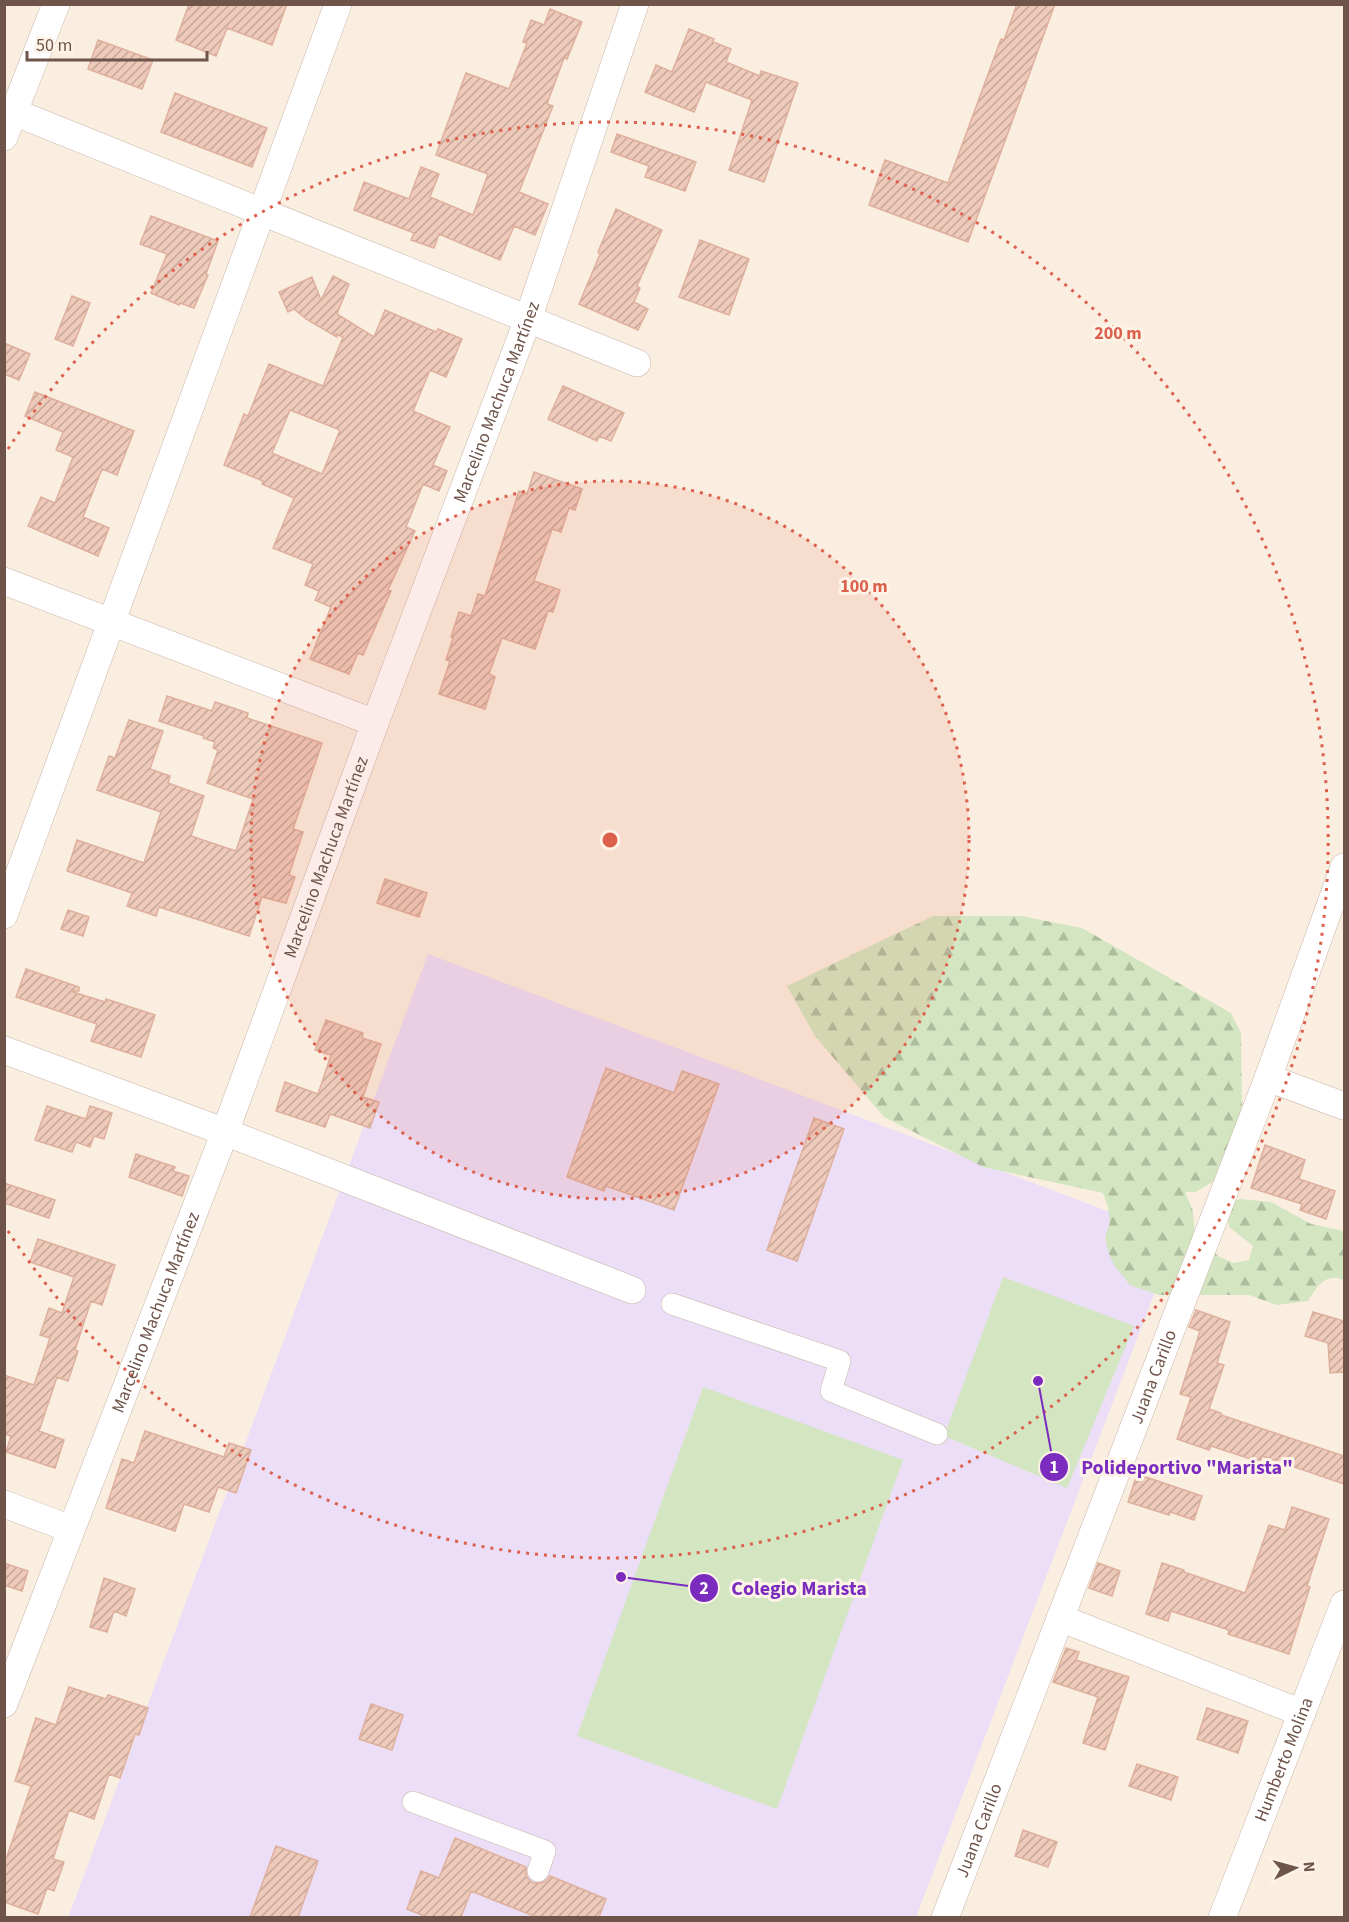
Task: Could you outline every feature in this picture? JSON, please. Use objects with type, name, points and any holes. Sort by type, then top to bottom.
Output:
[{"type":"street","points":[[4,137],[10,110],[56,4]]},
{"type":"street","points":[[4,915],[338,4]]},
{"type":"street","name":"Marcelino Machuca Martínez","points":[[4,1704],[225,1132],[375,723],[528,319],[636,4]]},
{"type":"street","points":[[10,110],[637,363]]},
{"type":"street","points":[[4,581],[375,723]]},
{"type":"street","name":"Juana Carillo","points":[[945,1917],[1268,1078],[1344,867]]},
{"type":"street","points":[[4,1050],[225,1132],[632,1290]]},
{"type":"street","points":[[1268,1078],[1344,1106]]},
{"type":"street","points":[[672,1304],[840,1360],[831,1391],[937,1434]]},
{"type":"street","points":[[4,1504],[71,1528]]},
{"type":"street","name":"Humberto Molina","points":[[1222,1917],[1344,1604]]},
{"type":"street","points":[[1060,1618],[1302,1713]]},
{"type":"street","points":[[414,1802],[545,1851],[538,1871]]},
{"type":"shaded area","points":[[428,954],[1176,1237],[916,1917],[68,1918]]},
{"type":"green space","points":[[933,916],[1021,916],[1082,928],[1231,1013],[1241,1033],[1242,1122],[1214,1181],[1196,1192],[1185,1192],[1193,1211],[1195,1237],[1220,1257],[1234,1263],[1249,1260],[1253,1246],[1229,1227],[1226,1205],[1240,1199],[1271,1202],[1311,1224],[1344,1231],[1344,1280],[1331,1278],[1322,1282],[1308,1301],[1277,1305],[1249,1295],[1159,1295],[1130,1285],[1114,1265],[1108,1251],[1105,1237],[1110,1222],[1103,1193],[983,1167],[884,1117],[815,1036],[787,986]]},
{"type":"green space","points":[[1003,1277],[1134,1326],[1067,1488],[944,1436]]},
{"type":"green space","points":[[703,1387],[903,1460],[777,1809],[577,1736]]},
{"type":"building","points":[[189,4],[287,4],[272,45],[227,28],[216,56],[176,40]]},
{"type":"building","points":[[1017,4],[1055,4],[968,242],[869,205],[885,160],[948,183],[1001,39],[1004,40]]},
{"type":"building","points":[[550,9],[582,22],[567,59],[564,58],[547,104],[553,106],[519,192],[548,204],[535,235],[514,226],[500,260],[439,234],[434,248],[411,240],[414,233],[354,210],[364,182],[409,199],[421,167],[439,174],[430,197],[473,215],[488,174],[436,155],[466,73],[509,89],[527,43],[523,42],[531,20],[544,25]]},
{"type":"building","points":[[689,29],[731,49],[726,62],[760,76],[761,71],[798,83],[764,182],[729,170],[752,100],[706,82],[694,112],[645,92],[656,65],[672,72]]},
{"type":"building","points":[[98,40],[153,60],[142,89],[88,69]]},
{"type":"building","points":[[175,93],[267,128],[252,167],[161,132]]},
{"type":"building","points":[[617,134],[696,162],[685,191],[645,177],[649,166],[611,152]]},
{"type":"building","points":[[616,209],[662,230],[637,286],[640,288],[634,302],[648,309],[638,330],[579,304]]},
{"type":"building","points":[[151,216],[218,241],[206,274],[208,275],[194,308],[180,303],[179,305],[151,293],[167,254],[140,244]]},
{"type":"building","points":[[700,240],[749,259],[729,315],[679,297]]},
{"type":"building","points":[[333,276],[349,284],[337,314],[374,337],[385,310],[436,332],[438,329],[462,339],[446,377],[430,370],[413,411],[450,427],[433,465],[447,471],[439,491],[423,484],[406,527],[415,531],[388,590],[391,591],[363,655],[358,653],[349,674],[310,659],[331,607],[315,600],[319,591],[305,585],[313,564],[273,548],[294,498],[262,484],[263,481],[224,465],[244,414],[248,416],[269,364],[323,386],[343,337],[336,334],[337,337],[306,319],[294,309],[288,312],[279,292],[312,277],[321,300]],"holes":[[[290,410],[340,430],[322,474],[272,453]]]},
{"type":"building","points":[[72,296],[90,303],[73,346],[55,339]]},
{"type":"building","points":[[4,343],[30,354],[19,380],[4,374]]},
{"type":"building","points":[[563,386],[624,413],[611,441],[599,436],[597,441],[548,419]]},
{"type":"building","points":[[35,392],[134,431],[117,475],[102,469],[83,517],[109,528],[98,556],[28,526],[41,497],[55,503],[73,457],[56,450],[63,432],[25,416]]},
{"type":"building","points":[[534,472],[582,489],[575,510],[569,508],[561,532],[552,529],[534,581],[560,590],[553,612],[548,611],[535,649],[502,638],[489,674],[495,677],[485,709],[439,694],[450,661],[446,660],[459,612],[471,616],[478,594],[485,596],[519,491],[527,494]]},
{"type":"building","points":[[167,696],[212,711],[215,702],[248,713],[247,718],[322,743],[293,829],[303,832],[289,875],[295,877],[286,903],[262,897],[249,936],[159,907],[156,916],[127,906],[132,893],[67,871],[77,840],[144,863],[161,812],[97,790],[109,756],[115,758],[129,720],[163,731],[150,769],[170,776],[168,783],[204,796],[191,836],[236,851],[253,799],[207,783],[218,750],[213,748],[215,742],[159,721]]},
{"type":"building","points":[[385,879],[427,893],[419,917],[377,903]]},
{"type":"building","points":[[68,910],[89,917],[83,936],[61,929]]},
{"type":"building","points":[[26,969],[79,987],[79,991],[70,991],[105,1002],[106,999],[155,1015],[141,1057],[91,1041],[97,1024],[16,997]]},
{"type":"building","points":[[326,1020],[363,1033],[362,1038],[381,1044],[363,1097],[379,1102],[370,1128],[330,1114],[325,1127],[276,1111],[285,1082],[318,1094],[331,1055],[315,1050]]},
{"type":"building","points":[[606,1068],[674,1093],[682,1071],[719,1084],[674,1210],[606,1186],[604,1191],[567,1177]]},
{"type":"building","points":[[47,1106],[86,1119],[90,1106],[112,1113],[104,1139],[94,1136],[90,1147],[76,1142],[72,1152],[35,1140]]},
{"type":"building","points":[[814,1118],[844,1129],[797,1261],[767,1250]]},
{"type":"building","points":[[1265,1145],[1305,1160],[1299,1179],[1335,1191],[1326,1219],[1300,1210],[1302,1204],[1251,1188]]},
{"type":"building","points":[[136,1154],[175,1167],[173,1171],[189,1176],[182,1196],[129,1177]]},
{"type":"building","points":[[4,1183],[55,1200],[49,1218],[4,1203]]},
{"type":"building","points":[[38,1239],[115,1265],[102,1305],[91,1301],[75,1350],[78,1351],[68,1381],[57,1377],[39,1431],[64,1440],[55,1468],[6,1452],[11,1436],[4,1434],[4,1375],[34,1385],[50,1338],[40,1335],[49,1308],[62,1313],[74,1277],[30,1262]]},
{"type":"building","points":[[1196,1310],[1230,1322],[1217,1363],[1224,1365],[1209,1409],[1344,1456],[1344,1484],[1262,1456],[1260,1462],[1211,1446],[1209,1450],[1177,1439],[1191,1397],[1180,1394],[1200,1331],[1189,1327]]},
{"type":"building","points":[[1313,1312],[1344,1321],[1344,1372],[1330,1373],[1328,1343],[1305,1336]]},
{"type":"building","points":[[145,1431],[224,1457],[229,1443],[251,1450],[236,1493],[218,1487],[209,1512],[184,1504],[175,1531],[106,1508],[122,1459],[134,1463]]},
{"type":"building","points":[[1137,1474],[1202,1496],[1194,1520],[1128,1502]]},
{"type":"building","points":[[1292,1507],[1329,1519],[1307,1586],[1310,1587],[1289,1654],[1228,1634],[1229,1630],[1171,1611],[1168,1621],[1146,1614],[1162,1563],[1245,1593],[1269,1525],[1285,1530]]},
{"type":"building","points":[[4,1563],[28,1571],[22,1591],[4,1585]]},
{"type":"building","points":[[1098,1563],[1120,1571],[1112,1596],[1089,1588]]},
{"type":"building","points":[[104,1578],[135,1589],[126,1616],[114,1611],[107,1632],[90,1627]]},
{"type":"building","points":[[1066,1648],[1079,1652],[1076,1660],[1129,1677],[1105,1750],[1083,1743],[1098,1697],[1053,1682]]},
{"type":"building","points":[[69,1687],[106,1699],[108,1695],[148,1708],[139,1735],[135,1734],[120,1778],[109,1774],[94,1819],[69,1810],[53,1859],[64,1862],[54,1891],[47,1888],[38,1914],[4,1902],[4,1865],[31,1786],[15,1781],[36,1718],[56,1725]]},
{"type":"building","points":[[371,1704],[403,1715],[392,1750],[359,1739]]},
{"type":"building","points":[[1207,1708],[1248,1721],[1238,1753],[1197,1739]]},
{"type":"building","points":[[1137,1764],[1178,1777],[1171,1800],[1129,1786]]},
{"type":"building","points":[[1023,1830],[1057,1842],[1048,1867],[1015,1856]]},
{"type":"building","points":[[455,1838],[526,1867],[528,1879],[533,1883],[546,1881],[550,1876],[606,1899],[599,1917],[536,1917],[471,1891],[461,1917],[427,1917],[407,1909],[421,1871],[439,1878]]},
{"type":"building","points":[[276,1846],[318,1861],[298,1917],[250,1917]]},
{"type":"place","name":"Polideportivo \"Marista\"","points":[[1038,1381]]},
{"type":"place","name":"Colegio Marista","points":[[621,1577]]}]
